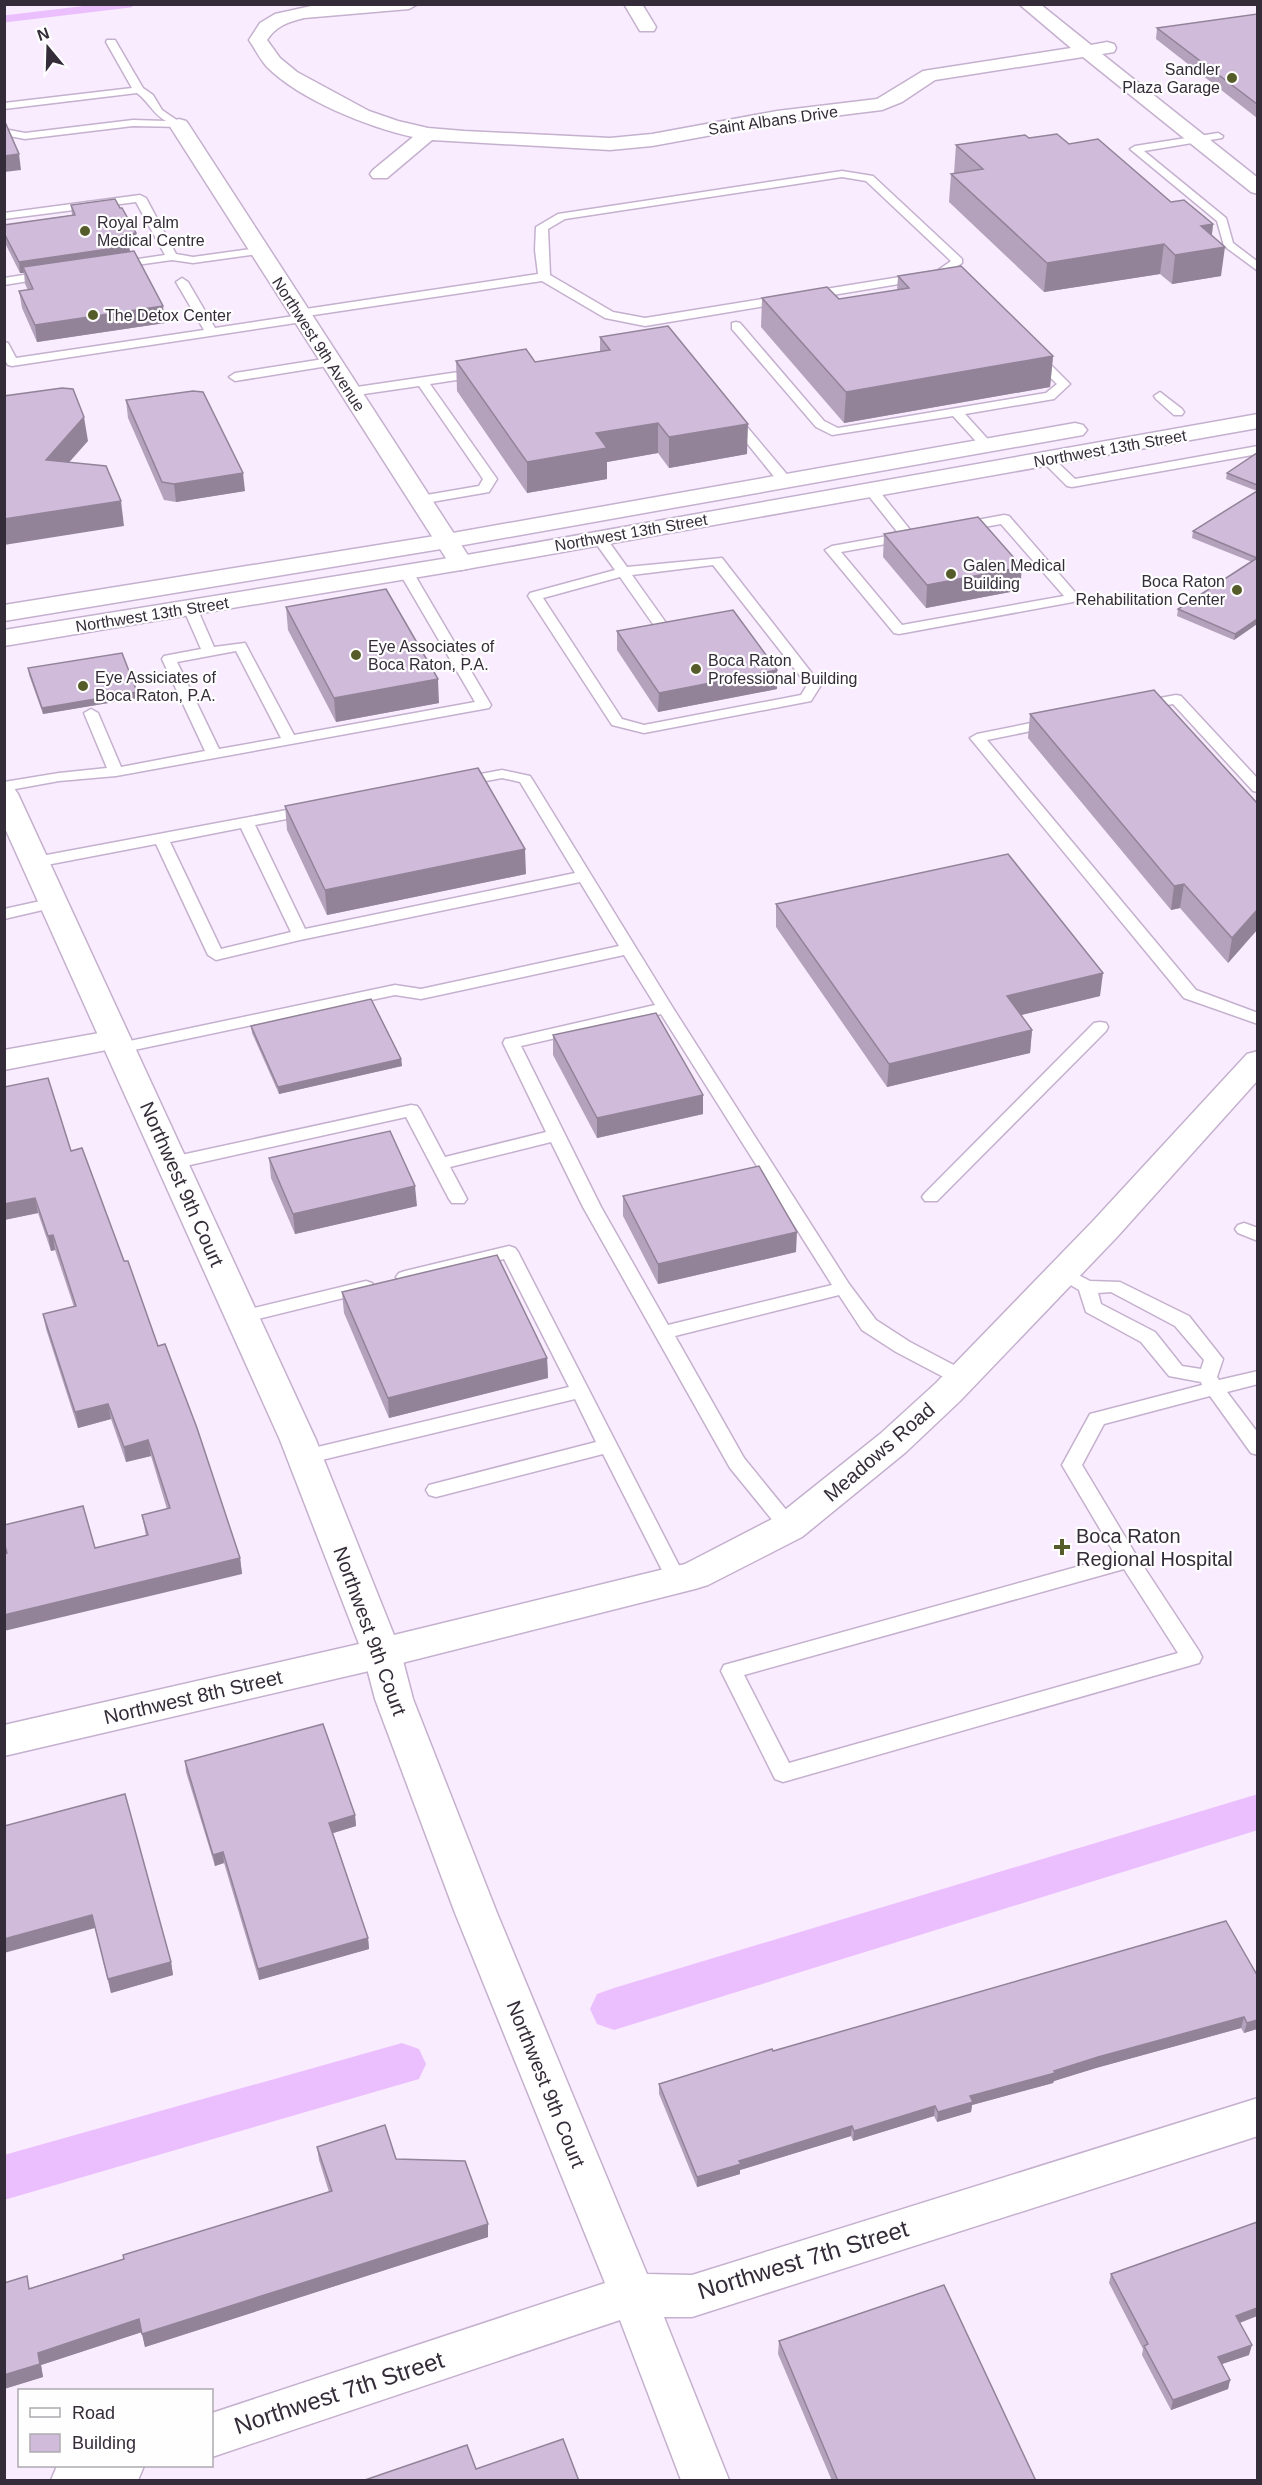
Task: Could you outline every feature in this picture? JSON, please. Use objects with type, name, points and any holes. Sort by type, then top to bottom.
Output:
[{"type":"street","name":"Saint Albans Drive","points":[[409,4],[325,9],[290,15],[266,26],[258,40],[273,62],[311,90],[376,121],[428,134],[598,144],[631,143],[735,123],[873,106],[895,98],[930,75],[1107,48]]},
{"type":"street","points":[[633,4],[647,27]]},
{"type":"street","points":[[1028,4],[1257,188]]},
{"type":"street","points":[[1053,4],[1257,167]]},
{"type":"street","name":"Northwest 9th Avenue","points":[[179,125],[461,563]]},
{"type":"street","points":[[380,174],[428,134]]},
{"type":"street","name":"Northwest 13th Street","points":[[4,638],[461,563],[1257,421]]},
{"type":"street","name":"Northwest 13th Street","points":[[4,613],[447,541],[1100,426]]},
{"type":"street","name":"Northwest 9th Court","points":[[4,794],[305,1457],[382,1653],[394,1699],[471,1902],[633,2295],[705,2481]]},
{"type":"street","points":[[4,1060],[118,1044]]},
{"type":"street","name":"Meadows Road","points":[[382,1653],[695,1575],[789,1527],[893,1443],[948,1392],[960,1377],[1075,1280],[1257,1061]]},
{"type":"street","name":"Northwest 8th Street","points":[[4,1741],[382,1653]]},
{"type":"street","name":"Northwest 7th Street","points":[[213,2435],[633,2295],[692,2296],[1257,2117]]},
{"type":"street","points":[[75,2481],[117,2467]]},
{"type":"lane","points":[[111,42],[139,90],[149,97],[158,112],[179,125]]},
{"type":"lane","points":[[4,106],[139,90]]},
{"type":"lane","points":[[4,132],[25,136],[133,123],[179,125]]},
{"type":"lane","points":[[1218,136],[1136,149],[1222,220],[1228,244],[1257,268]]},
{"type":"lane","points":[[4,346],[8,363],[544,277],[609,315],[645,322],[941,274],[958,261],[869,178],[842,174],[562,216],[542,227],[541,250],[544,277]]},
{"type":"lane","points":[[4,216],[140,198],[172,257]]},
{"type":"lane","points":[[105,267],[172,257],[193,260],[258,251]]},
{"type":"lane","points":[[1242,256],[1257,254]]},
{"type":"lane","points":[[4,282],[60,273]]},
{"type":"lane","points":[[182,282],[211,332]]},
{"type":"lane","points":[[736,326],[820,424],[836,432],[1050,396],[1064,384],[1022,344]]},
{"type":"lane","points":[[235,377],[330,362]]},
{"type":"lane","points":[[350,392],[490,371]]},
{"type":"lane","points":[[420,500],[483,489],[490,479],[422,382]]},
{"type":"lane","points":[[728,411],[785,481]]},
{"type":"lane","points":[[956,412],[988,446]]},
{"type":"lane","points":[[1046,459],[1072,483],[1257,450]]},
{"type":"lane","points":[[871,490],[908,536]]},
{"type":"lane","points":[[1004,519],[1072,598],[899,630],[832,550],[908,536],[1004,519]]},
{"type":"lane","points":[[598,538],[667,634]]},
{"type":"lane","points":[[717,561],[814,685],[806,698],[644,729],[617,722],[535,596],[623,572],[717,561]]},
{"type":"lane","points":[[4,787],[59,777],[116,772],[484,705],[406,572]]},
{"type":"lane","points":[[190,608],[209,652]]},
{"type":"lane","points":[[214,755],[169,659],[240,646],[290,741]]},
{"type":"lane","points":[[1129,708],[1176,699],[1257,788]]},
{"type":"lane","points":[[91,712],[116,772]]},
{"type":"lane","points":[[1071,719],[977,738],[1190,994],[1257,1019]]},
{"type":"lane","points":[[444,785],[502,774],[525,779],[665,1008],[843,1288],[869,1324],[903,1347],[960,1377]]},
{"type":"lane","points":[[36,862],[328,807]]},
{"type":"lane","points":[[246,822],[300,936]]},
{"type":"lane","points":[[161,838],[216,955],[584,876]]},
{"type":"lane","points":[[4,914],[54,903]]},
{"type":"lane","points":[[118,1044],[395,990],[421,994],[629,949]]},
{"type":"lane","points":[[665,1008],[511,1043],[592,1207],[737,1463],[789,1527]]},
{"type":"lane","points":[[931,1197],[1100,1027]]},
{"type":"lane","points":[[172,1163],[411,1110],[458,1199]]},
{"type":"lane","points":[[440,1164],[556,1135]]},
{"type":"lane","points":[[242,1317],[509,1252],[676,1579]]},
{"type":"lane","points":[[1075,1280],[1093,1308],[1148,1337],[1176,1371],[1211,1383],[1257,1448]]},
{"type":"lane","points":[[1075,1280],[1114,1286],[1182,1321],[1214,1359],[1211,1383]]},
{"type":"lane","points":[[663,1333],[843,1288]]},
{"type":"lane","points":[[1129,1560],[731,1671],[783,1773],[1192,1657],[1129,1560],[1072,1465],[1097,1419],[1211,1383],[1257,1377]]},
{"type":"lane","points":[[305,1457],[580,1391]]},
{"type":"lane","points":[[436,1490],[608,1446]]},
{"type":"building","name":"Sandler Plaza Garage","points":[[1257,14],[1257,104],[1157,28]]},
{"type":"building","points":[[5,122],[19,154],[4,156]]},
{"type":"building","points":[[1057,134],[1069,144],[1098,139],[1171,202],[1184,200],[1213,224],[1201,226],[1225,247],[1175,255],[1164,244],[1047,263],[951,174],[983,169],[956,145],[1025,135],[1029,138]]},
{"type":"building","name":"Royal Palm Medical Centre","points":[[115,199],[136,233],[123,235],[129,246],[19,262],[4,233],[4,225],[75,215],[71,205]]},
{"type":"building","points":[[134,251],[163,306],[35,325],[19,291],[33,289],[23,267]]},
{"type":"building","points":[[961,266],[1053,356],[846,392],[762,298],[827,287],[839,299],[909,288],[898,276]]},
{"type":"building","points":[[668,326],[748,424],[669,437],[658,423],[596,433],[607,448],[527,462],[456,361],[526,349],[535,362],[610,350],[600,337]]},
{"type":"building","points":[[62,388],[73,389],[84,417],[46,460],[106,466],[121,501],[4,519],[4,396]]},
{"type":"building","points":[[193,391],[203,392],[243,473],[174,484],[162,482],[126,400]]},
{"type":"building","points":[[1257,453],[1257,485],[1227,473]]},
{"type":"building","points":[[1257,491],[1257,558],[1193,531]]},
{"type":"building","points":[[978,517],[1022,567],[927,585],[884,534]]},
{"type":"building","points":[[1257,558],[1257,619],[1235,634],[1178,609]]},
{"type":"building","name":"Eye Associates of Boca Raton, P.A.","points":[[386,589],[438,679],[334,698],[286,607]]},
{"type":"building","name":"Boca Raton Professional Building","points":[[733,610],[777,670],[659,693],[617,631]]},
{"type":"building","name":"Eye Assiciates of Boca Raton, P.A.","points":[[122,653],[137,692],[42,708],[28,668]]},
{"type":"building","points":[[1154,690],[1257,803],[1257,910],[1232,938],[1184,884],[1174,886],[1030,714]]},
{"type":"building","points":[[478,768],[525,849],[325,890],[285,806]]},
{"type":"building","points":[[1008,854],[1103,973],[1007,996],[1032,1030],[889,1064],[776,904]]},
{"type":"building","points":[[371,999],[401,1059],[278,1087],[251,1026]]},
{"type":"building","points":[[656,1013],[703,1095],[597,1118],[553,1035]]},
{"type":"building","points":[[48,1078],[71,1151],[82,1148],[124,1261],[128,1261],[158,1346],[165,1344],[197,1428],[240,1558],[4,1615],[4,1554],[7,1553],[4,1542],[4,1525],[83,1506],[95,1548],[148,1535],[142,1515],[170,1508],[148,1440],[124,1447],[108,1404],[75,1412],[43,1314],[76,1306],[53,1235],[48,1236],[35,1198],[4,1204],[4,1087]]},
{"type":"building","points":[[390,1131],[415,1186],[293,1214],[269,1158]]},
{"type":"building","points":[[759,1166],[797,1232],[658,1264],[623,1196]]},
{"type":"building","points":[[497,1255],[547,1358],[388,1398],[342,1292]]},
{"type":"building","points":[[323,1724],[355,1815],[329,1823],[368,1938],[258,1969],[223,1852],[213,1855],[185,1761]]},
{"type":"building","points":[[125,1794],[171,1962],[108,1979],[92,1915],[4,1939],[4,1826]]},
{"type":"building","points":[[1226,1921],[1257,1975],[1257,2020],[1247,2023],[1244,2017],[1098,2057],[1054,2071],[1055,2073],[970,2096],[973,2102],[938,2112],[935,2106],[854,2131],[852,2126],[739,2161],[741,2164],[697,2177],[659,2084],[772,2049],[773,2051]]},
{"type":"building","points":[[385,2125],[396,2159],[465,2161],[488,2224],[142,2334],[139,2319],[38,2353],[40,2364],[4,2375],[4,2283],[27,2276],[29,2289],[124,2259],[123,2255],[332,2191],[317,2147]]},
{"type":"building","points":[[1257,2222],[1257,2308],[1236,2316],[1252,2345],[1218,2357],[1230,2380],[1173,2400],[1144,2346],[1148,2344],[1111,2274]]},
{"type":"building","points":[[944,2285],[1036,2481],[838,2481],[779,2341]]},
{"type":"building","points":[[563,2439],[579,2481],[362,2481],[467,2445],[476,2469]]},
{"type":"waterway","points":[[4,19],[130,4]]},
{"type":"waterway","points":[[614,2009],[1258,1812]]},
{"type":"waterway","points":[[4,2178],[402,2064]]},
{"type":"place","name":"Sandler Plaza Garage","points":[[1232,78]]},
{"type":"place","name":"Royal Palm Medical Centre","points":[[85,231]]},
{"type":"place","name":"The Detox Center","points":[[93,315]]},
{"type":"place","name":"Galen Medical Building","points":[[951,574]]},
{"type":"place","name":"Boca Raton Rehabilitation Center","points":[[1237,590]]},
{"type":"place","name":"Eye Associates of Boca Raton, P.A.","points":[[356,655]]},
{"type":"place","name":"Boca Raton Professional Building","points":[[696,669]]},
{"type":"place","name":"Eye Assiciates of Boca Raton, P.A.","points":[[83,686]]},
{"type":"place","name":"Boca Raton Regional Hospital","points":[[1062,1547]]}]
